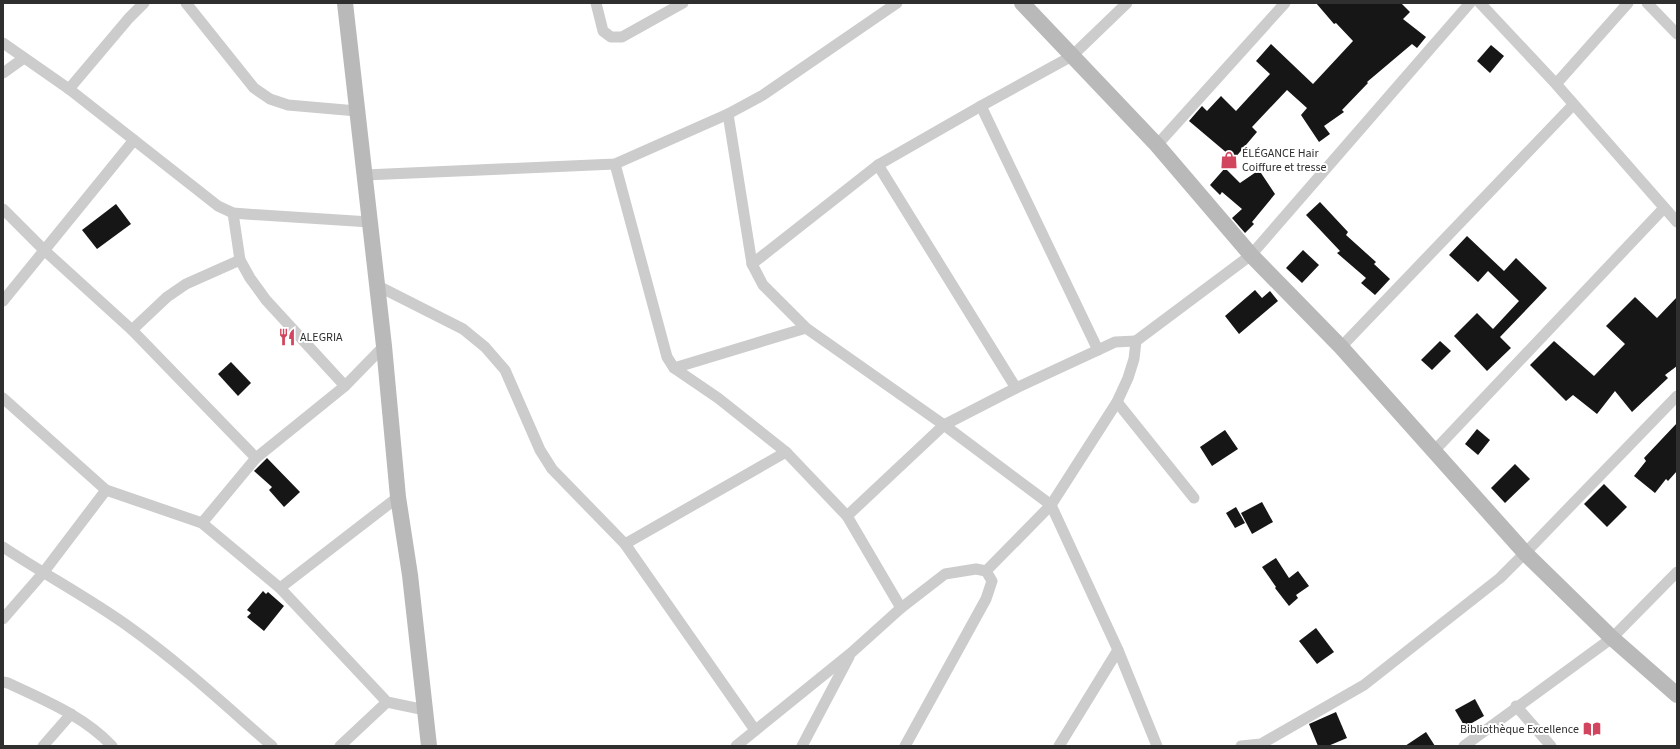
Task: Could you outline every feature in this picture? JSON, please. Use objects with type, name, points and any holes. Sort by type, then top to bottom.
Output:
[{"type":"main road","points":[[345,3],[384,346],[398,497],[410,575],[429,746]]},
{"type":"main road","points":[[1022,3],[1157,146],[1251,255],[1341,347],[1526,553],[1612,638],[1677,696]]},
{"type":"street","points":[[69,89],[129,18],[144,3]]},
{"type":"street","points":[[186,3],[254,88],[270,99],[288,105],[357,111]]},
{"type":"street","points":[[596,3],[603,31],[612,37],[622,37],[683,3]]},
{"type":"street","points":[[365,175],[615,164],[728,114],[762,96],[897,3]]},
{"type":"street","points":[[752,264],[878,165],[980,106],[1072,56],[1127,3]]},
{"type":"street","points":[[1157,146],[1285,3]]},
{"type":"street","points":[[847,516],[944,426],[1016,388],[1115,342],[1136,341],[1251,255],[1470,3]]},
{"type":"street","points":[[1480,3],[1556,84],[1677,222]]},
{"type":"street","points":[[1556,84],[1628,3]]},
{"type":"street","points":[[1647,3],[1677,34]]},
{"type":"street","points":[[3,43],[69,89],[218,206],[233,212],[370,222]]},
{"type":"street","points":[[3,73],[24,58]]},
{"type":"street","points":[[1341,347],[1573,105]]},
{"type":"street","points":[[980,106],[1098,350]]},
{"type":"street","points":[[728,114],[752,264],[764,285],[806,328],[944,426],[1051,505],[1118,650],[1157,746]]},
{"type":"street","points":[[3,301],[134,140]]},
{"type":"street","points":[[615,164],[667,356],[674,368],[718,398],[786,452],[847,516],[901,608]]},
{"type":"street","points":[[878,165],[1016,388]]},
{"type":"street","points":[[1434,451],[1664,208]]},
{"type":"street","points":[[3,209],[44,250],[132,330],[256,458]]},
{"type":"street","points":[[233,212],[240,260],[250,278],[266,300],[345,386]]},
{"type":"street","points":[[132,330],[167,298],[186,284],[240,260]]},
{"type":"street","points":[[376,285],[463,329],[485,347],[505,370],[540,450],[552,469],[625,544],[755,730]]},
{"type":"street","points":[[674,368],[806,328]]},
{"type":"street","points":[[986,571],[1051,505],[1117,402],[1128,378],[1134,359],[1136,341]]},
{"type":"street","points":[[202,523],[256,458],[345,386],[384,346]]},
{"type":"street","points":[[1240,746],[1261,744],[1364,685],[1500,578],[1526,553],[1677,396]]},
{"type":"street","points":[[3,398],[106,490],[202,523],[280,588],[387,702],[425,710]]},
{"type":"street","points":[[1117,402],[1194,498]]},
{"type":"street","points":[[625,544],[786,452]]},
{"type":"street","points":[[3,620],[43,573],[106,490]]},
{"type":"street","points":[[280,588],[398,497]]},
{"type":"street","points":[[3,546],[132,629],[272,746]]},
{"type":"street","points":[[736,746],[851,653],[901,608],[945,574],[976,569],[986,571],[992,581],[986,599],[905,746]]},
{"type":"street","points":[[1464,746],[1516,706],[1612,638],[1677,572]]},
{"type":"street","points":[[1059,746],[1118,650]]},
{"type":"street","points":[[802,746],[851,653]]},
{"type":"street","points":[[3,682],[8,682],[71,714],[107,740],[112,746]]},
{"type":"street","points":[[340,746],[387,702]]},
{"type":"street","points":[[1516,706],[1551,746]]},
{"type":"street","points":[[43,746],[71,714]]},
{"type":"building","points":[[1316,3],[1401,3],[1410,12],[1403,19],[1426,37],[1417,48],[1412,44],[1367,82],[1368,83],[1342,110],[1344,112],[1324,126],[1330,134],[1319,142],[1301,115],[1307,108],[1287,90],[1252,127],[1257,132],[1234,159],[1189,121],[1202,106],[1207,111],[1221,96],[1236,111],[1270,74],[1256,61],[1271,44],[1313,84],[1353,41],[1336,23],[1334,24]]},
{"type":"building","points":[[1491,45],[1504,56],[1490,73],[1477,61]]},
{"type":"building","points":[[1225,168],[1240,183],[1259,170],[1275,194],[1252,222],[1254,224],[1245,233],[1232,218],[1242,209],[1222,192],[1220,195],[1210,185]]},
{"type":"building","points":[[1320,202],[1348,232],[1346,235],[1376,262],[1374,264],[1390,279],[1375,295],[1361,283],[1366,278],[1337,253],[1340,251],[1306,215]]},
{"type":"building","points":[[116,204],[131,224],[97,249],[82,230]]},
{"type":"building","points":[[1467,236],[1504,271],[1516,258],[1547,288],[1500,337],[1511,348],[1487,371],[1454,336],[1477,313],[1493,329],[1519,301],[1488,271],[1478,282],[1449,255]]},
{"type":"building","points":[[1303,250],[1319,265],[1302,283],[1286,268]]},
{"type":"building","points":[[1255,290],[1262,298],[1270,291],[1278,301],[1239,334],[1225,316]]},
{"type":"building","points":[[1635,297],[1657,318],[1677,297],[1677,366],[1665,375],[1668,378],[1632,412],[1615,391],[1597,414],[1573,395],[1566,401],[1530,365],[1554,341],[1594,376],[1625,344],[1606,326]]},
{"type":"building","points":[[1440,341],[1451,351],[1432,370],[1421,360]]},
{"type":"building","points":[[231,362],[251,383],[238,396],[218,374]]},
{"type":"building","points":[[1677,423],[1677,471],[1668,481],[1666,479],[1655,493],[1634,476],[1646,461],[1644,458]]},
{"type":"building","points":[[1477,429],[1490,440],[1478,455],[1465,444]]},
{"type":"building","points":[[1225,430],[1238,449],[1212,466],[1200,447]]},
{"type":"building","points":[[267,458],[300,492],[284,507],[269,490],[272,487],[254,471]]},
{"type":"building","points":[[1515,464],[1530,479],[1505,503],[1491,488]]},
{"type":"building","points":[[1604,484],[1627,507],[1607,527],[1584,504]]},
{"type":"building","points":[[1262,502],[1273,522],[1252,534],[1241,513]]},
{"type":"building","points":[[1236,507],[1245,523],[1235,528],[1226,513]]},
{"type":"building","points":[[1276,558],[1289,578],[1298,571],[1309,586],[1296,595],[1298,598],[1289,606],[1275,588],[1276,587],[1262,567]]},
{"type":"building","points":[[263,591],[266,594],[268,592],[284,606],[264,631],[247,617],[251,613],[247,610]]},
{"type":"building","points":[[1316,628],[1334,652],[1317,664],[1299,641]]},
{"type":"building","points":[[1475,699],[1484,716],[1465,727],[1455,710]]},
{"type":"building","points":[[1336,712],[1347,738],[1328,746],[1318,746],[1309,724]]},
{"type":"building","points":[[1426,732],[1435,746],[1405,746]]},
{"type":"place","name":"ÉLÉGANCE Hair Coiffure et tresse","points":[[1229,160]]},
{"type":"place","name":"ALEGRIA","points":[[287,337]]},
{"type":"place","name":"Bibliothèque Excellence","points":[[1592,729]]}]
